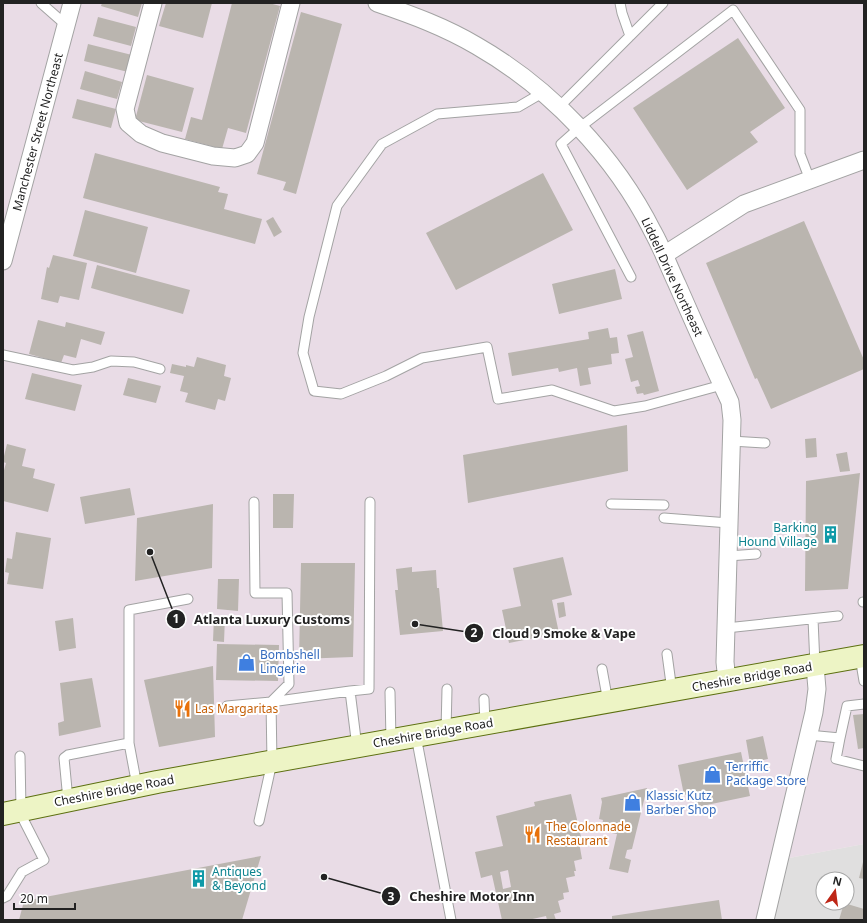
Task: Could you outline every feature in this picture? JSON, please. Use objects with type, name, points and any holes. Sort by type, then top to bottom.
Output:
[{"type":"main road","name":"Cheshire Bridge Road","points":[[14,811],[137,786],[862,657]]},
{"type":"street","name":"Manchester Street Northeast","points":[[3,261],[72,3]]},
{"type":"street","points":[[153,3],[125,109],[128,123],[141,134],[162,143],[213,156],[235,158],[247,154],[255,143],[291,3]]},
{"type":"street","name":"Liddell Drive Northeast","points":[[377,3],[395,6],[428,21],[477,46],[523,76],[559,108],[597,147],[630,191],[653,232],[730,402],[732,420],[725,662],[727,681]]},
{"type":"street","points":[[664,255],[744,204],[864,160]]},
{"type":"street","points":[[765,920],[814,712],[817,689],[815,666]]},
{"type":"lane","points":[[41,3],[66,25]]},
{"type":"lane","points":[[620,3],[630,36]]},
{"type":"lane","points":[[559,108],[663,3]]},
{"type":"lane","points":[[631,277],[561,144],[579,128],[733,10],[800,110],[800,154],[810,180]]},
{"type":"lane","points":[[542,93],[518,106],[437,114],[382,144],[338,206],[310,317],[303,353],[314,391],[341,394],[386,376],[422,358],[487,347],[498,399],[552,390],[614,411],[646,406],[722,385]]},
{"type":"lane","points":[[3,355],[73,370],[93,367],[111,361],[134,362],[160,369]]},
{"type":"lane","points":[[731,441],[765,443]]},
{"type":"lane","points":[[254,502],[255,593],[287,593],[289,684],[271,702],[272,762],[260,822]]},
{"type":"lane","points":[[227,706],[271,702],[369,689],[370,502]]},
{"type":"lane","points":[[611,504],[664,506]]},
{"type":"lane","points":[[664,518],[729,523]]},
{"type":"lane","points":[[728,556],[756,554]]},
{"type":"lane","points":[[137,786],[129,743],[129,610],[188,599]]},
{"type":"lane","points":[[726,628],[838,616]]},
{"type":"lane","points":[[813,619],[815,666]]},
{"type":"lane","points":[[667,654],[672,691]]},
{"type":"lane","points":[[862,657],[864,681]]},
{"type":"lane","points":[[602,669],[608,702]]},
{"type":"lane","points":[[446,731],[447,689]]},
{"type":"lane","points":[[350,691],[357,747]]},
{"type":"lane","points":[[390,692],[392,741]]},
{"type":"lane","points":[[484,699],[485,724]]},
{"type":"lane","points":[[864,704],[847,706],[836,759],[864,766]]},
{"type":"lane","points":[[808,734],[840,738]]},
{"type":"lane","points":[[416,736],[451,920]]},
{"type":"lane","points":[[68,800],[64,758],[68,755],[129,743]]},
{"type":"lane","points":[[3,898],[7,896],[22,872],[44,860],[14,811],[20,756]]},
{"type":"shaded area","points":[[3,3],[864,3],[864,844],[773,861],[760,920],[3,920]]},
{"type":"shaded area","points":[[864,844],[864,920],[760,920],[773,861]]},
{"type":"building","points":[[102,3],[142,3],[138,17],[101,6]]},
{"type":"building","points":[[166,3],[212,3],[203,38],[159,26]]},
{"type":"building","points":[[232,3],[269,3],[280,6],[246,133],[228,128],[222,149],[185,139],[191,117],[202,120]]},
{"type":"building","points":[[301,12],[342,24],[296,194],[283,190],[286,182],[257,174]]},
{"type":"building","points":[[98,17],[136,27],[131,46],[93,36]]},
{"type":"building","points":[[738,38],[785,108],[750,132],[758,142],[687,190],[633,108]]},
{"type":"building","points":[[88,44],[132,55],[128,72],[84,61]]},
{"type":"building","points":[[85,71],[122,82],[117,99],[80,89]]},
{"type":"building","points":[[147,75],[194,88],[182,132],[135,120]]},
{"type":"building","points":[[77,99],[116,109],[111,128],[72,118]]},
{"type":"building","points":[[95,153],[220,187],[218,192],[228,194],[224,209],[262,219],[255,244],[83,198]]},
{"type":"building","points":[[543,173],[573,230],[456,290],[426,233]]},
{"type":"building","points":[[85,210],[148,227],[136,273],[73,256]]},
{"type":"building","points":[[273,217],[282,232],[274,237],[266,221]]},
{"type":"building","points":[[804,221],[864,360],[864,369],[771,409],[757,378],[755,379],[706,263]]},
{"type":"building","points":[[53,255],[87,263],[79,300],[60,296],[58,303],[41,299],[47,267],[49,268]]},
{"type":"building","points":[[97,265],[190,290],[183,314],[91,288]]},
{"type":"building","points":[[615,269],[622,299],[559,314],[552,284]]},
{"type":"building","points":[[38,320],[65,327],[66,322],[105,332],[101,345],[81,339],[76,358],[64,355],[61,363],[29,354]]},
{"type":"building","points":[[608,328],[610,338],[617,337],[619,353],[611,354],[612,364],[588,368],[591,384],[580,386],[577,368],[559,372],[558,368],[512,376],[508,353],[589,339],[588,332]]},
{"type":"building","points":[[643,331],[659,391],[644,395],[643,393],[637,394],[635,387],[640,386],[638,380],[631,382],[625,359],[633,357],[627,335]]},
{"type":"building","points":[[197,357],[226,365],[224,376],[231,378],[225,401],[218,399],[215,410],[185,402],[188,393],[180,391],[184,376],[170,373],[172,364],[194,367]]},
{"type":"building","points":[[32,373],[82,385],[75,411],[25,399]]},
{"type":"building","points":[[128,378],[161,386],[156,403],[123,395]]},
{"type":"building","points":[[627,425],[628,471],[468,503],[463,455]]},
{"type":"building","points":[[816,438],[817,457],[806,458],[805,439]]},
{"type":"building","points":[[7,444],[26,449],[22,466],[35,469],[33,478],[55,484],[48,512],[3,501],[3,474],[6,463],[3,462],[3,460]]},
{"type":"building","points":[[847,452],[850,471],[840,472],[836,454]]},
{"type":"building","name":"Barking Hound Village","points":[[860,473],[848,589],[805,591],[806,481]]},
{"type":"building","points":[[130,488],[135,515],[85,524],[80,497]]},
{"type":"building","points":[[273,494],[294,494],[293,528],[273,528]]},
{"type":"building","points":[[213,504],[212,568],[135,581],[137,518]]},
{"type":"building","points":[[16,532],[51,538],[43,589],[7,584],[9,573],[5,572],[7,558],[12,559]]},
{"type":"building","points":[[563,557],[572,595],[552,600],[559,633],[509,643],[502,610],[521,606],[513,568]]},
{"type":"building","points":[[301,563],[355,563],[353,657],[299,659]]},
{"type":"building","points":[[412,567],[412,572],[436,570],[443,631],[400,635],[395,590],[398,590],[396,569]]},
{"type":"building","points":[[218,579],[239,579],[238,611],[217,609]]},
{"type":"building","points":[[564,602],[566,616],[559,618],[557,603]]},
{"type":"building","points":[[214,616],[225,617],[224,642],[213,641]]},
{"type":"building","points":[[73,618],[76,648],[59,651],[55,621]]},
{"type":"building","points":[[217,644],[279,645],[278,681],[216,680]]},
{"type":"building","name":"Las Margaritas","points":[[213,666],[215,737],[159,747],[144,680]]},
{"type":"building","points":[[92,678],[101,727],[59,736],[58,723],[64,721],[60,683]]},
{"type":"building","points":[[864,714],[864,748],[858,749],[853,715]]},
{"type":"building","points":[[763,736],[768,759],[750,763],[746,740]]},
{"type":"building","points":[[741,752],[750,796],[697,807],[694,793],[684,795],[678,765]]},
{"type":"building","points":[[647,788],[632,849],[627,850],[625,858],[631,860],[628,873],[609,869],[617,834],[601,831],[603,820],[599,819],[602,802],[601,798]]},
{"type":"building","points":[[571,794],[582,841],[579,842],[582,859],[574,861],[576,871],[574,871],[575,876],[566,878],[569,892],[563,893],[564,899],[558,901],[561,912],[554,914],[556,920],[547,920],[546,916],[528,920],[502,920],[492,875],[481,878],[475,852],[503,846],[496,816],[535,806],[534,802]],"holes":[[[508,870],[511,887],[503,889],[500,872]]]},
{"type":"building","name":"Antiques & Beyond","points":[[261,856],[242,920],[19,920],[24,901]]},
{"type":"building","points":[[864,862],[864,879],[859,878]]},
{"type":"building","points":[[719,900],[722,920],[612,920],[612,916]]},
{"type":"building","points":[[855,906],[864,909],[864,920],[839,920],[842,911],[855,911]]},
{"type":"place","name":"Barking Hound Village","points":[[830,535]]},
{"type":"place","name":"Atlanta Luxury Customs","points":[[150,552]]},
{"type":"place","name":"Cloud 9 Smoke & Vape","points":[[415,624]]},
{"type":"place","name":"Bombshell Lingerie","points":[[247,662]]},
{"type":"place","name":"Las Margaritas","points":[[182,709]]},
{"type":"place","name":"Terriffic Package Store","points":[[713,774]]},
{"type":"place","name":"Klassic Kutz Barber Shop","points":[[633,803]]},
{"type":"place","name":"The Colonnade Restaurant","points":[[533,834]]},
{"type":"place","name":"Cheshire Motor Inn","points":[[324,877]]},
{"type":"place","name":"Antiques & Beyond","points":[[199,879]]}]
